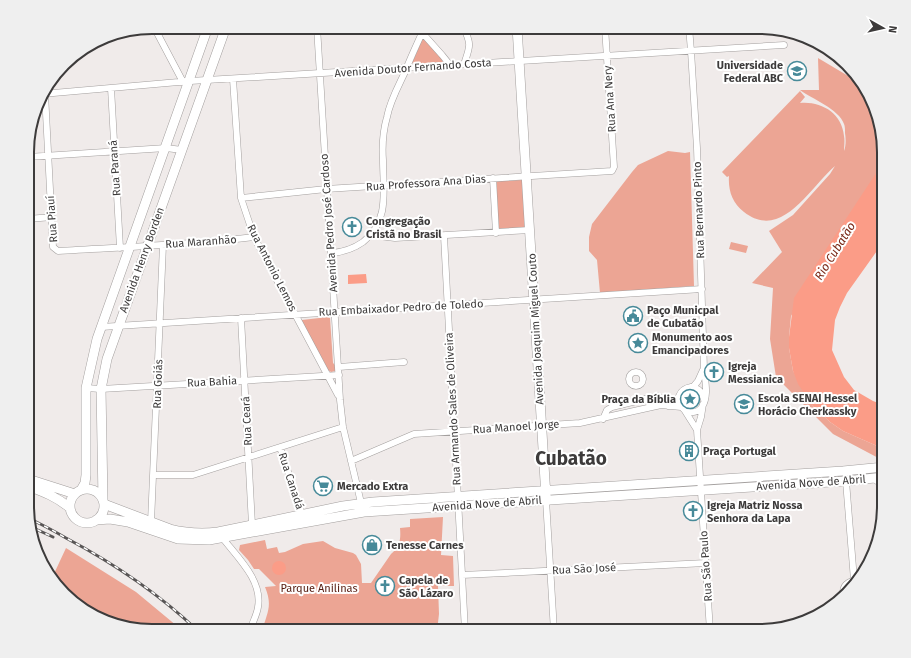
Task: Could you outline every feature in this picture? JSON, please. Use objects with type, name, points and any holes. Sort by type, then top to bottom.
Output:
[{"type":"main road","name":"Avenida Henry Borden","points":[[78,492],[85,483],[86,475],[86,388],[96,339],[125,247],[166,148],[186,81],[205,34]]},
{"type":"main road","name":"Avenida Henry Borden","points":[[103,502],[101,389],[106,359],[223,34]]},
{"type":"main road","name":"Avenida Joaquim Miguel Couto","points":[[517,34],[545,495]]},
{"type":"main road","name":"Avenida Nove de Abril","points":[[96,520],[110,519],[128,522],[178,539],[199,541],[252,525],[302,515],[362,507],[545,495],[700,480],[877,468]]},
{"type":"main road","points":[[846,481],[847,475],[854,470]]},
{"type":"main road","name":"Avenida Nove de Abril","points":[[545,495],[701,490],[877,478]]},
{"type":"main road","points":[[34,481],[78,492],[92,490],[99,494],[103,502],[101,515],[96,520],[89,523],[78,520],[72,515],[70,508],[71,500],[78,492]]},
{"type":"main road","points":[[34,488],[48,493],[70,508]]},
{"type":"main road","name":"Avenida Nove de Abril","points":[[103,502],[170,529],[190,533],[220,535],[362,507]]},
{"type":"street","points":[[158,34],[186,81]]},
{"type":"street","name":"Avenida Pedro José Cardoso","points":[[317,34],[340,400],[343,427],[362,507]]},
{"type":"street","points":[[332,253],[344,252],[352,248],[371,235],[377,228],[382,215],[384,202],[382,160],[384,133],[392,100],[422,34]]},
{"type":"street","points":[[423,34],[450,65]]},
{"type":"street","points":[[464,64],[470,47],[466,34]]},
{"type":"street","name":"Rua Ana Nery","points":[[605,34],[614,167],[612,171]]},
{"type":"street","name":"Rua Bernardo Pinto","points":[[690,34],[697,148],[704,369],[706,390],[703,402]]},
{"type":"street","name":"Avenida Doutor Fernando Costa","points":[[50,93],[186,81],[206,81],[784,45]]},
{"type":"street","name":"Rua Antonio Lemos","points":[[233,79],[241,198],[254,237],[327,375],[337,391],[340,400]]},
{"type":"street","name":"Rua Paraná","points":[[111,88],[114,151],[125,247]]},
{"type":"street","name":"Rua Piauí","points":[[44,105],[53,247],[58,252],[148,246]]},
{"type":"street","points":[[34,157],[166,148],[182,150]]},
{"type":"street","name":"Rua Professora Ana Dias","points":[[241,198],[326,189],[612,171]]},
{"type":"street","points":[[493,178],[496,233]]},
{"type":"street","points":[[34,218],[52,217]]},
{"type":"street","points":[[371,235],[395,238],[530,230]]},
{"type":"street","name":"Rua Armando Sales de Oliveira","points":[[444,236],[465,624]]},
{"type":"street","name":"Rua Maranhão","points":[[148,246],[218,242],[254,237]]},
{"type":"street","name":"Rua Goiás","points":[[151,522],[163,245]]},
{"type":"street","name":"Rua Embaixador Pedro de Toledo","points":[[101,326],[702,289]]},
{"type":"street","name":"Rua Ceará","points":[[241,318],[252,525]]},
{"type":"street","points":[[339,367],[404,362]]},
{"type":"street","points":[[693,387],[702,393],[703,402],[697,411],[691,412],[683,409],[679,398],[683,390],[693,387],[700,378],[704,369]]},
{"type":"street","name":"Rua Bahia","points":[[86,388],[101,389],[339,374]]},
{"type":"street","points":[[636,386],[638,400]]},
{"type":"street","points":[[603,419],[607,410],[612,407],[638,400],[660,396],[665,404]]},
{"type":"street","name":"Rua Manoel Jorge","points":[[351,461],[414,434],[580,423],[665,404],[679,398]]},
{"type":"street","name":"Rua São Paulo","points":[[703,402],[697,430],[710,624]]},
{"type":"street","name":"Rua Manoel Jorge","points":[[665,404],[683,409]]},
{"type":"street","name":"Rua São Paulo","points":[[683,409],[697,430]]},
{"type":"street","points":[[154,475],[193,475],[343,427]]},
{"type":"street","name":"Rua Canadá","points":[[280,447],[302,515]]},
{"type":"street","points":[[846,481],[854,576]]},
{"type":"street","name":"Avenida Joaquim Miguel Couto","points":[[545,495],[553,624]]},
{"type":"street","points":[[220,535],[246,568],[257,589],[259,598],[258,608],[252,624]]},
{"type":"street","name":"Rua São José","points":[[462,575],[706,563]]},
{"type":"green space","points":[[422,40],[425,40],[443,60],[443,62],[412,63]]},
{"type":"green space","points":[[818,58],[853,80],[868,107],[873,121],[877,144],[877,173],[791,316],[789,348],[793,371],[813,406],[830,422],[843,431],[877,446],[877,457],[833,434],[776,377],[770,339],[773,288],[752,283],[782,252],[769,231],[793,215],[830,174],[835,166],[795,208],[783,216],[771,220],[758,219],[744,212],[736,205],[730,191],[729,176],[727,177],[722,172],[800,91],[805,97],[800,103],[823,106],[835,115],[842,128],[844,136],[844,151],[846,142],[845,128],[841,119],[831,109],[800,90],[819,90]]},
{"type":"green space","points":[[668,151],[685,153],[690,152],[694,286],[600,293],[597,260],[589,251],[589,237],[592,224],[638,165]]},
{"type":"green space","points":[[523,180],[526,228],[498,230],[495,181]]},
{"type":"green space","points":[[731,242],[748,246],[746,253],[729,249]]},
{"type":"green space","points":[[330,318],[333,363],[336,366],[335,371],[331,372],[326,370],[300,322],[302,320]]},
{"type":"green space","points":[[691,390],[697,393],[700,399],[697,405],[691,408],[685,405],[682,399],[685,393]]},
{"type":"green space","name":"Parque Anilinas","points":[[443,517],[441,555],[453,556],[454,586],[438,586],[438,624],[264,624],[269,605],[269,599],[265,587],[276,586],[259,569],[254,569],[239,550],[240,545],[265,540],[267,549],[277,547],[279,553],[303,544],[323,541],[335,548],[356,555],[361,564],[362,583],[371,583],[398,546],[400,539],[400,528],[410,527],[410,519]]},
{"type":"green space","points":[[66,548],[136,592],[175,624],[144,624],[121,620],[107,615],[80,600],[63,584],[55,572]]},
{"type":"water","name":"Rio Cubatão","points":[[877,172],[877,251],[847,293],[840,307],[835,320],[832,350],[844,377],[854,390],[877,402],[877,446],[843,431],[830,422],[813,406],[798,384],[793,371],[789,348],[794,298]]},
{"type":"water","points":[[366,274],[367,283],[348,284],[348,275]]},
{"type":"water","points":[[276,561],[282,561],[286,565],[286,571],[282,575],[276,575],[272,571],[272,565]]},
{"type":"railway","points":[[35,522],[102,558],[119,569],[152,592],[190,624]]},
{"type":"railway","points":[[36,529],[53,537]]},
{"type":"place","name":"Universidade Federal ABC","points":[[797,71]]},
{"type":"place","name":"Congregação Cristã no Brasil","points":[[352,227]]},
{"type":"place","name":"Paço Municpal de Cubatão","points":[[633,316]]},
{"type":"place","name":"Monumento aos Emancipadores","points":[[638,343]]},
{"type":"place","name":"Igreja Messianica","points":[[714,372]]},
{"type":"place","name":"Praça da Bíblia","points":[[690,399]]},
{"type":"place","name":"Escola SENAI Hessel Horácio Cherkassky","points":[[744,404]]},
{"type":"place","name":"Praça Portugal","points":[[689,451]]},
{"type":"place","name":"Mercado Extra","points":[[323,486]]},
{"type":"place","name":"Igreja Matriz Nossa Senhora da Lapa","points":[[693,511]]},
{"type":"place","name":"Tenesse Carnes","points":[[372,545]]},
{"type":"place","name":"Capela de São Lázaro","points":[[385,586]]},
{"type":"district","name":"Cubatão","points":[[571,458]]}]
